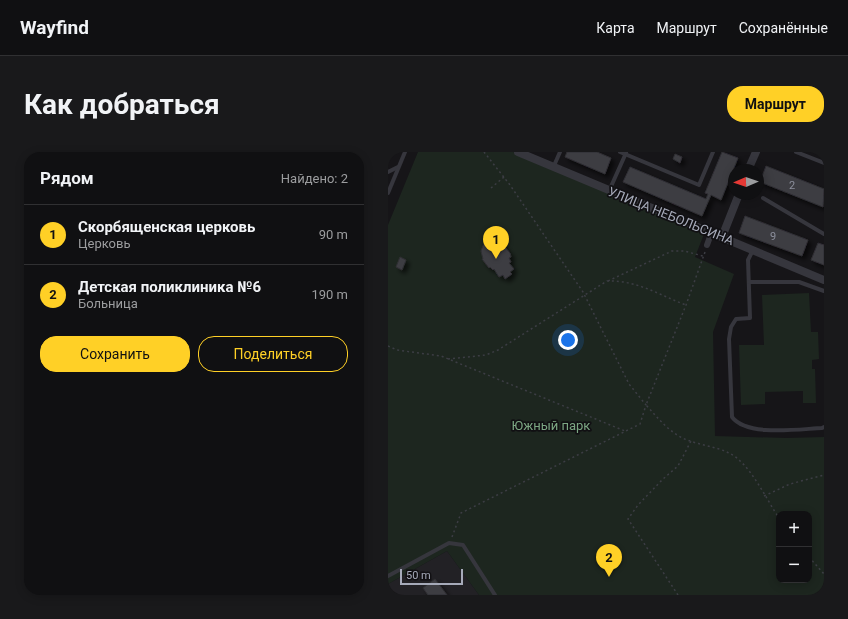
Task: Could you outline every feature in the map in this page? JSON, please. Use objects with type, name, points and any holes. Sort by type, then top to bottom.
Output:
[{"type":"street","name":"УЛИЦА НЕБОЛЬСИНА","points":[[518,152],[553,168],[824,280]]},
{"type":"street","points":[[750,164],[754,152]]},
{"type":"street","points":[[722,237],[737,200]]},
{"type":"street","points":[[707,245],[711,234]]},
{"type":"lane","points":[[388,193],[405,152]]},
{"type":"lane","points":[[553,168],[560,152]]},
{"type":"lane","points":[[620,152],[626,153],[699,185],[713,152]]},
{"type":"lane","points":[[796,152],[824,163]]},
{"type":"lane","points":[[608,191],[626,153]]},
{"type":"lane","points":[[388,172],[398,167]]},
{"type":"lane","points":[[764,199],[824,234]]},
{"type":"lane","points":[[753,250],[748,260],[750,318],[736,319],[731,327],[729,339],[732,417],[737,423],[754,429],[822,428],[824,426]]},
{"type":"lane","points":[[749,282],[799,282],[824,291]]},
{"type":"lane","points":[[388,576],[449,543],[463,545],[495,595]]},
{"type":"path","points":[[484,152],[504,177],[584,295],[629,384],[646,405],[668,428],[678,435],[691,441],[730,453],[741,462],[750,473],[776,514]]},
{"type":"path","points":[[491,188],[504,177]]},
{"type":"path","points":[[449,543],[461,513],[640,424],[707,245]]},
{"type":"path","points":[[448,359],[486,355],[498,350],[584,295],[607,282],[672,251],[684,251],[703,256]]},
{"type":"path","points":[[607,282],[622,280],[644,286],[686,304]]},
{"type":"path","points":[[388,346],[397,350],[441,356],[625,431]]},
{"type":"path","points":[[678,595],[628,519],[638,505],[678,466],[691,441]]},
{"type":"path","points":[[764,496],[790,484],[824,475]]},
{"type":"path","points":[[812,560],[824,574]]},
{"type":"shaded area","points":[[447,551],[479,595],[388,595],[388,584]]},
{"type":"green space","name":"Южный парк","points":[[418,152],[513,152],[704,234],[695,257],[734,274],[713,332],[715,436],[786,438],[824,437],[824,595],[479,595],[447,551],[388,584],[388,225]]},
{"type":"green space","points":[[809,293],[811,332],[818,332],[819,359],[812,360],[812,369],[815,369],[816,403],[803,403],[803,391],[765,392],[765,404],[741,405],[739,345],[764,345],[762,295]]},
{"type":"building","points":[[567,152],[597,152],[611,158],[605,174],[565,157]]},
{"type":"building","points":[[722,152],[738,158],[736,164],[728,164],[728,183],[721,200],[711,195],[702,216],[623,182],[630,167],[706,199],[708,194],[705,193]]},
{"type":"building","points":[[675,154],[682,157],[680,163],[673,159]]},
{"type":"building","points":[[766,166],[824,189],[823,207],[764,184],[764,171]]},
{"type":"building","points":[[745,216],[808,240],[802,256],[739,233]]},
{"type":"building","points":[[489,240],[499,240],[510,253],[511,257],[509,258],[511,262],[509,263],[514,269],[510,272],[512,274],[505,279],[503,275],[499,277],[494,269],[489,268],[482,259],[481,251],[484,243]]},
{"type":"building","points":[[818,243],[824,245],[824,265],[811,260]]},
{"type":"building","points":[[400,257],[406,260],[402,270],[396,267]]},
{"type":"building","points":[[435,579],[447,595],[428,595],[423,588]]},
{"type":"place","name":"Скорбященская церковь","points":[[496,259]]},
{"type":"place","name":"Детская поликлиника №6","points":[[609,577]]}]
